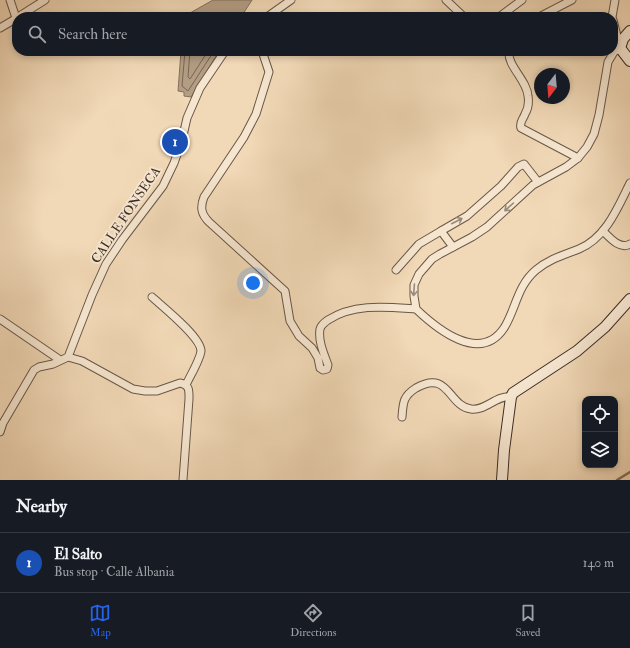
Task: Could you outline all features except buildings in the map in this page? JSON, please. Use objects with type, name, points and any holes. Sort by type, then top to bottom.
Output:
[{"type":"street","points":[[10,0],[15,12]]},
{"type":"street","points":[[26,12],[45,0]]},
{"type":"street","points":[[275,12],[291,0]]},
{"type":"street","points":[[446,0],[459,12]]},
{"type":"street","points":[[506,12],[522,0]]},
{"type":"street","points":[[549,12],[572,0]]},
{"type":"street","points":[[613,12],[614,0]]},
{"type":"street","points":[[0,28],[12,21]]},
{"type":"street","points":[[620,48],[623,39],[630,31]]},
{"type":"street","points":[[618,40],[620,48],[630,62]]},
{"type":"street","points":[[620,48],[630,41]]},
{"type":"street","name":"CALLE FONSECA","points":[[68,357],[92,295],[106,264],[122,240],[163,186],[174,163],[182,140],[187,118],[209,73],[221,56]]},
{"type":"street","points":[[264,56],[269,72],[256,114],[244,137],[204,197],[201,210],[203,217],[285,291],[290,321],[299,336],[312,348],[318,358],[320,368],[323,370],[326,369],[328,365],[320,341],[320,328],[337,314],[374,306],[416,309]]},
{"type":"street","points":[[510,56],[526,86],[528,96],[526,113],[520,122],[521,128],[578,158]]},
{"type":"street","points":[[612,56],[608,62],[594,134],[587,148],[578,158],[566,167],[533,185],[487,227],[432,259],[419,274],[414,286],[413,290],[416,309],[428,321],[459,341],[478,344],[490,341],[503,329],[522,287],[534,271],[559,256],[580,249],[591,242],[603,231],[621,202],[630,183]]},
{"type":"street","points":[[396,270],[418,244],[467,216],[501,186],[518,167],[524,164],[538,182]]},
{"type":"street","points":[[441,231],[453,247]]},
{"type":"street","points":[[603,231],[621,246],[627,246],[630,244]]},
{"type":"street","points":[[152,297],[190,331],[200,345],[201,351],[186,385]]},
{"type":"street","points":[[502,480],[504,450],[511,397],[513,394],[577,352],[605,327],[630,299]]},
{"type":"street","points":[[0,318],[60,360]]},
{"type":"street","points":[[0,432],[3,423],[33,372],[39,367],[53,364],[68,357],[82,361],[133,389],[158,391],[177,384],[186,385]]},
{"type":"street","points":[[402,417],[403,402],[405,397],[423,384],[429,383],[443,386],[462,406],[469,409],[476,410],[483,408],[505,396],[511,397]]},
{"type":"street","points":[[183,480],[189,399],[189,389],[186,385]]},
{"type":"water","points":[[213,0],[252,0],[244,12],[192,12]]},
{"type":"water","points":[[181,56],[216,56],[191,97],[184,96],[184,92],[178,91]]},
{"type":"waterway","points":[[617,480],[630,472]]},
{"type":"place","name":"El Salto","points":[[175,142]]}]
